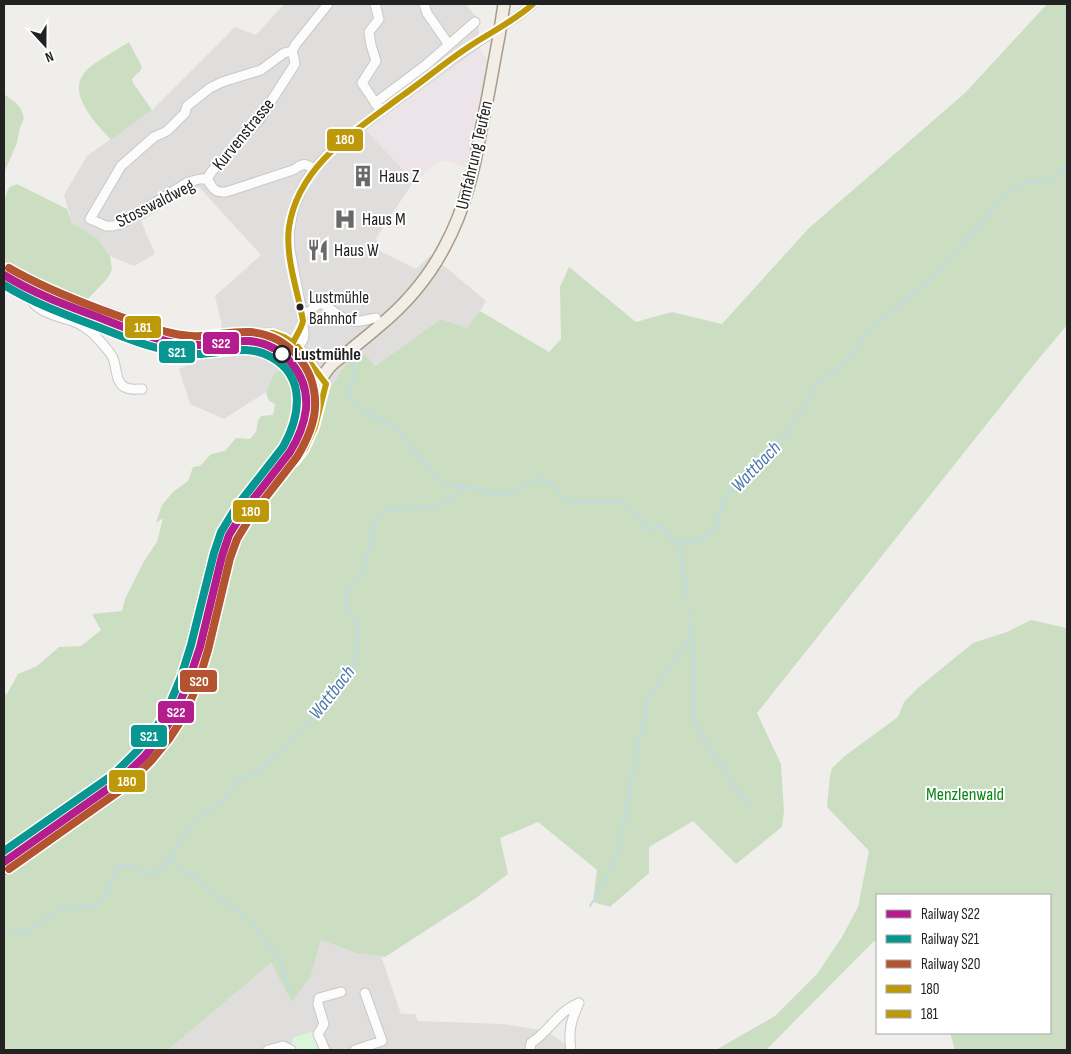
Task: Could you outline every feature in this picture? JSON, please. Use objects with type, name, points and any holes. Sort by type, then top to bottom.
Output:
[{"type":"main road","name":"Umfahrung Teufen","points":[[4,868],[132,777],[148,761],[178,719],[194,682],[230,546],[244,520],[283,471],[296,460],[308,444],[315,427],[322,382],[345,354],[386,321],[413,294],[434,265],[454,228],[465,200],[475,163],[504,4]]},
{"type":"street","points":[[292,51],[328,4]]},
{"type":"street","points":[[375,4],[380,19],[369,32],[376,61],[362,83],[381,111]]},
{"type":"street","points":[[424,4],[427,13],[449,45]]},
{"type":"street","points":[[294,346],[302,344],[304,338],[302,313],[290,257],[289,226],[299,194],[314,169],[330,152],[381,111],[456,56],[518,16],[533,4]]},
{"type":"street","points":[[375,103],[449,45],[475,22]]},
{"type":"street","name":"Kurvenstrasse","points":[[154,136],[167,131],[185,113],[187,106],[210,88],[222,82],[261,70],[284,53],[292,51],[295,64],[259,120],[212,171],[207,179],[215,191],[220,193],[293,170],[303,164],[308,164],[314,169]]},
{"type":"street","name":"Stosswaldweg","points":[[154,136],[121,166],[90,219],[106,226],[121,224],[188,182],[207,179]]},
{"type":"street","points":[[4,267],[35,285],[127,322],[168,335],[194,338],[273,333],[284,337],[294,346],[322,382]]},
{"type":"street","points":[[35,285],[29,293],[31,301],[55,317],[81,325],[94,334],[113,358],[122,385],[126,388],[142,389]]},
{"type":"street","points":[[302,313],[309,312],[318,304],[323,304],[341,317],[351,321],[359,322],[376,318]]},
{"type":"street","points":[[325,1050],[318,1034],[324,1024],[318,1004],[320,998],[341,992]]},
{"type":"street","points":[[356,1050],[382,1041],[365,992]]},
{"type":"street","points":[[530,1050],[531,1043],[540,1038],[559,1016],[571,1006],[579,1003],[571,1024],[569,1038],[571,1050]]},
{"type":"street","points":[[268,1050],[283,1046],[291,1050]]},
{"type":"shaded area","points":[[284,4],[466,4],[478,19],[480,48],[366,130],[414,181],[376,238],[380,251],[416,269],[431,255],[486,301],[467,328],[441,319],[375,366],[347,363],[331,388],[294,397],[274,374],[266,392],[224,419],[190,404],[179,369],[202,358],[222,326],[215,296],[261,255],[199,187],[141,221],[155,254],[134,266],[110,256],[97,238],[72,223],[64,195],[87,156],[152,110],[235,27],[256,35]]},
{"type":"shaded area","points":[[480,48],[488,61],[466,167],[442,160],[414,181],[366,130]]},
{"type":"shaded area","points":[[312,335],[321,339],[324,348],[317,353],[326,365],[324,367],[319,367],[308,353],[307,346]]},
{"type":"shaded area","points":[[321,940],[356,953],[381,956],[401,1014],[415,1014],[418,1021],[503,1024],[547,1031],[574,1050],[168,1050],[271,963],[292,1001],[311,976]]},
{"type":"green space","points":[[1047,4],[1067,4],[1067,325],[757,713],[781,764],[784,811],[782,827],[736,864],[693,821],[649,847],[649,873],[610,907],[593,902],[597,870],[538,822],[500,838],[508,874],[476,898],[385,957],[356,953],[321,940],[311,976],[292,1002],[271,963],[168,1050],[4,1050],[4,694],[7,694],[18,674],[37,666],[59,647],[81,646],[101,630],[92,614],[122,611],[125,599],[144,561],[157,542],[163,518],[156,523],[162,505],[173,492],[188,481],[193,467],[200,466],[211,454],[225,451],[236,438],[250,439],[256,432],[258,420],[261,416],[273,415],[275,404],[269,401],[266,392],[274,374],[281,370],[294,383],[294,397],[330,388],[347,363],[365,354],[375,366],[441,319],[467,328],[480,311],[549,352],[561,339],[560,287],[569,267],[636,322],[672,312],[722,324],[808,229],[965,93]]},
{"type":"green space","points":[[129,42],[142,67],[132,79],[133,83],[152,110],[111,140],[84,105],[79,85],[82,76],[90,67]]},
{"type":"green space","points":[[4,94],[21,109],[24,118],[17,143],[4,173]]},
{"type":"green space","points":[[17,184],[67,209],[72,223],[97,238],[110,256],[112,270],[107,279],[83,304],[4,267],[3,225],[5,201],[10,187]]},
{"type":"green space","name":"Menzlenwald","points":[[1031,620],[1067,628],[1067,1050],[955,1050],[950,1034],[1051,1034],[1051,894],[876,894],[876,942],[874,941],[766,1050],[716,1050],[775,1016],[817,974],[842,937],[858,907],[869,851],[827,807],[832,768],[846,755],[898,717],[904,702],[918,688],[973,643],[1007,632]]},
{"type":"green space","points":[[315,1031],[322,1050],[294,1050],[290,1045],[294,1037]]},
{"type":"waterway","name":"Wattbach","points":[[4,934],[6,932],[26,932],[60,909],[95,906],[108,893],[117,867],[126,865],[152,875],[160,870],[195,821],[218,805],[242,778],[252,776],[286,747],[326,702],[342,677],[354,668],[359,626],[347,608],[345,594],[364,570],[374,523],[386,509],[436,507],[467,487],[481,490],[496,497],[541,479],[554,485],[558,493],[569,501],[620,501],[631,510],[647,529],[663,526],[669,537],[679,544],[693,543],[708,535],[718,526],[723,500],[788,432],[819,382],[850,358],[869,329],[934,276],[1005,196],[1023,184],[1050,179],[1067,165]]},
{"type":"waterway","points":[[4,284],[21,294]]},
{"type":"waterway","points":[[44,304],[62,311]]},
{"type":"waterway","points":[[106,306],[145,321]]},
{"type":"waterway","points":[[353,354],[354,368],[350,396],[358,409],[394,426],[442,484],[466,487]]},
{"type":"waterway","points":[[679,544],[688,598]]},
{"type":"waterway","points":[[689,607],[689,614]]},
{"type":"waterway","points":[[690,621],[694,665],[694,719],[699,732],[749,808]]},
{"type":"waterway","points":[[590,906],[617,857],[648,697],[692,636]]},
{"type":"waterway","points":[[168,859],[176,864]]},
{"type":"waterway","points":[[179,866],[245,917]]},
{"type":"waterway","points":[[252,923],[280,962],[290,993]]},
{"type":"rail line","name":"S20","points":[[9,268],[66,296],[162,331],[193,336],[250,332],[277,340],[298,356],[306,368],[311,380],[315,408],[309,434],[297,457],[251,516],[237,539],[230,558],[208,650],[198,683],[184,716],[169,739],[151,761],[125,787],[9,869]]},
{"type":"rail line","name":"S22","points":[[4,275],[61,303],[166,341],[200,345],[237,341],[262,343],[273,348],[292,363],[299,373],[306,396],[304,421],[296,442],[244,511],[229,535],[222,556],[200,647],[189,680],[176,712],[162,734],[145,756],[119,781],[4,862]]},
{"type":"rail line","name":"S21","points":[[4,285],[62,313],[157,348],[195,354],[236,350],[263,353],[283,365],[295,386],[297,398],[293,423],[283,447],[237,506],[221,532],[181,677],[168,708],[155,729],[138,750],[114,774],[4,851]]},
{"type":"transit line","name":"180","points":[[291,349],[303,321],[290,262],[289,227],[294,205],[316,168],[330,152],[364,124],[458,54],[509,22],[533,4]]},
{"type":"transit line","name":"181","points":[[4,267],[35,285],[127,322],[168,335],[194,338],[273,333],[292,342]]},
{"type":"transit line","name":"180","points":[[298,347],[326,384]]},
{"type":"transit line","name":"180","points":[[4,868],[127,781],[148,761],[168,733],[180,713],[194,682],[230,546],[244,520],[283,471],[296,461],[305,449],[315,427],[326,384]]},
{"type":"place","name":"Haus Z","points":[[363,176]]},
{"type":"place","name":"Haus M","points":[[345,219]]},
{"type":"place","name":"Haus W","points":[[318,250]]},
{"type":"place","name":"Lustmühle Bahnhof","points":[[300,307]]},
{"type":"place","name":"Lustmühle","points":[[282,354]]}]
